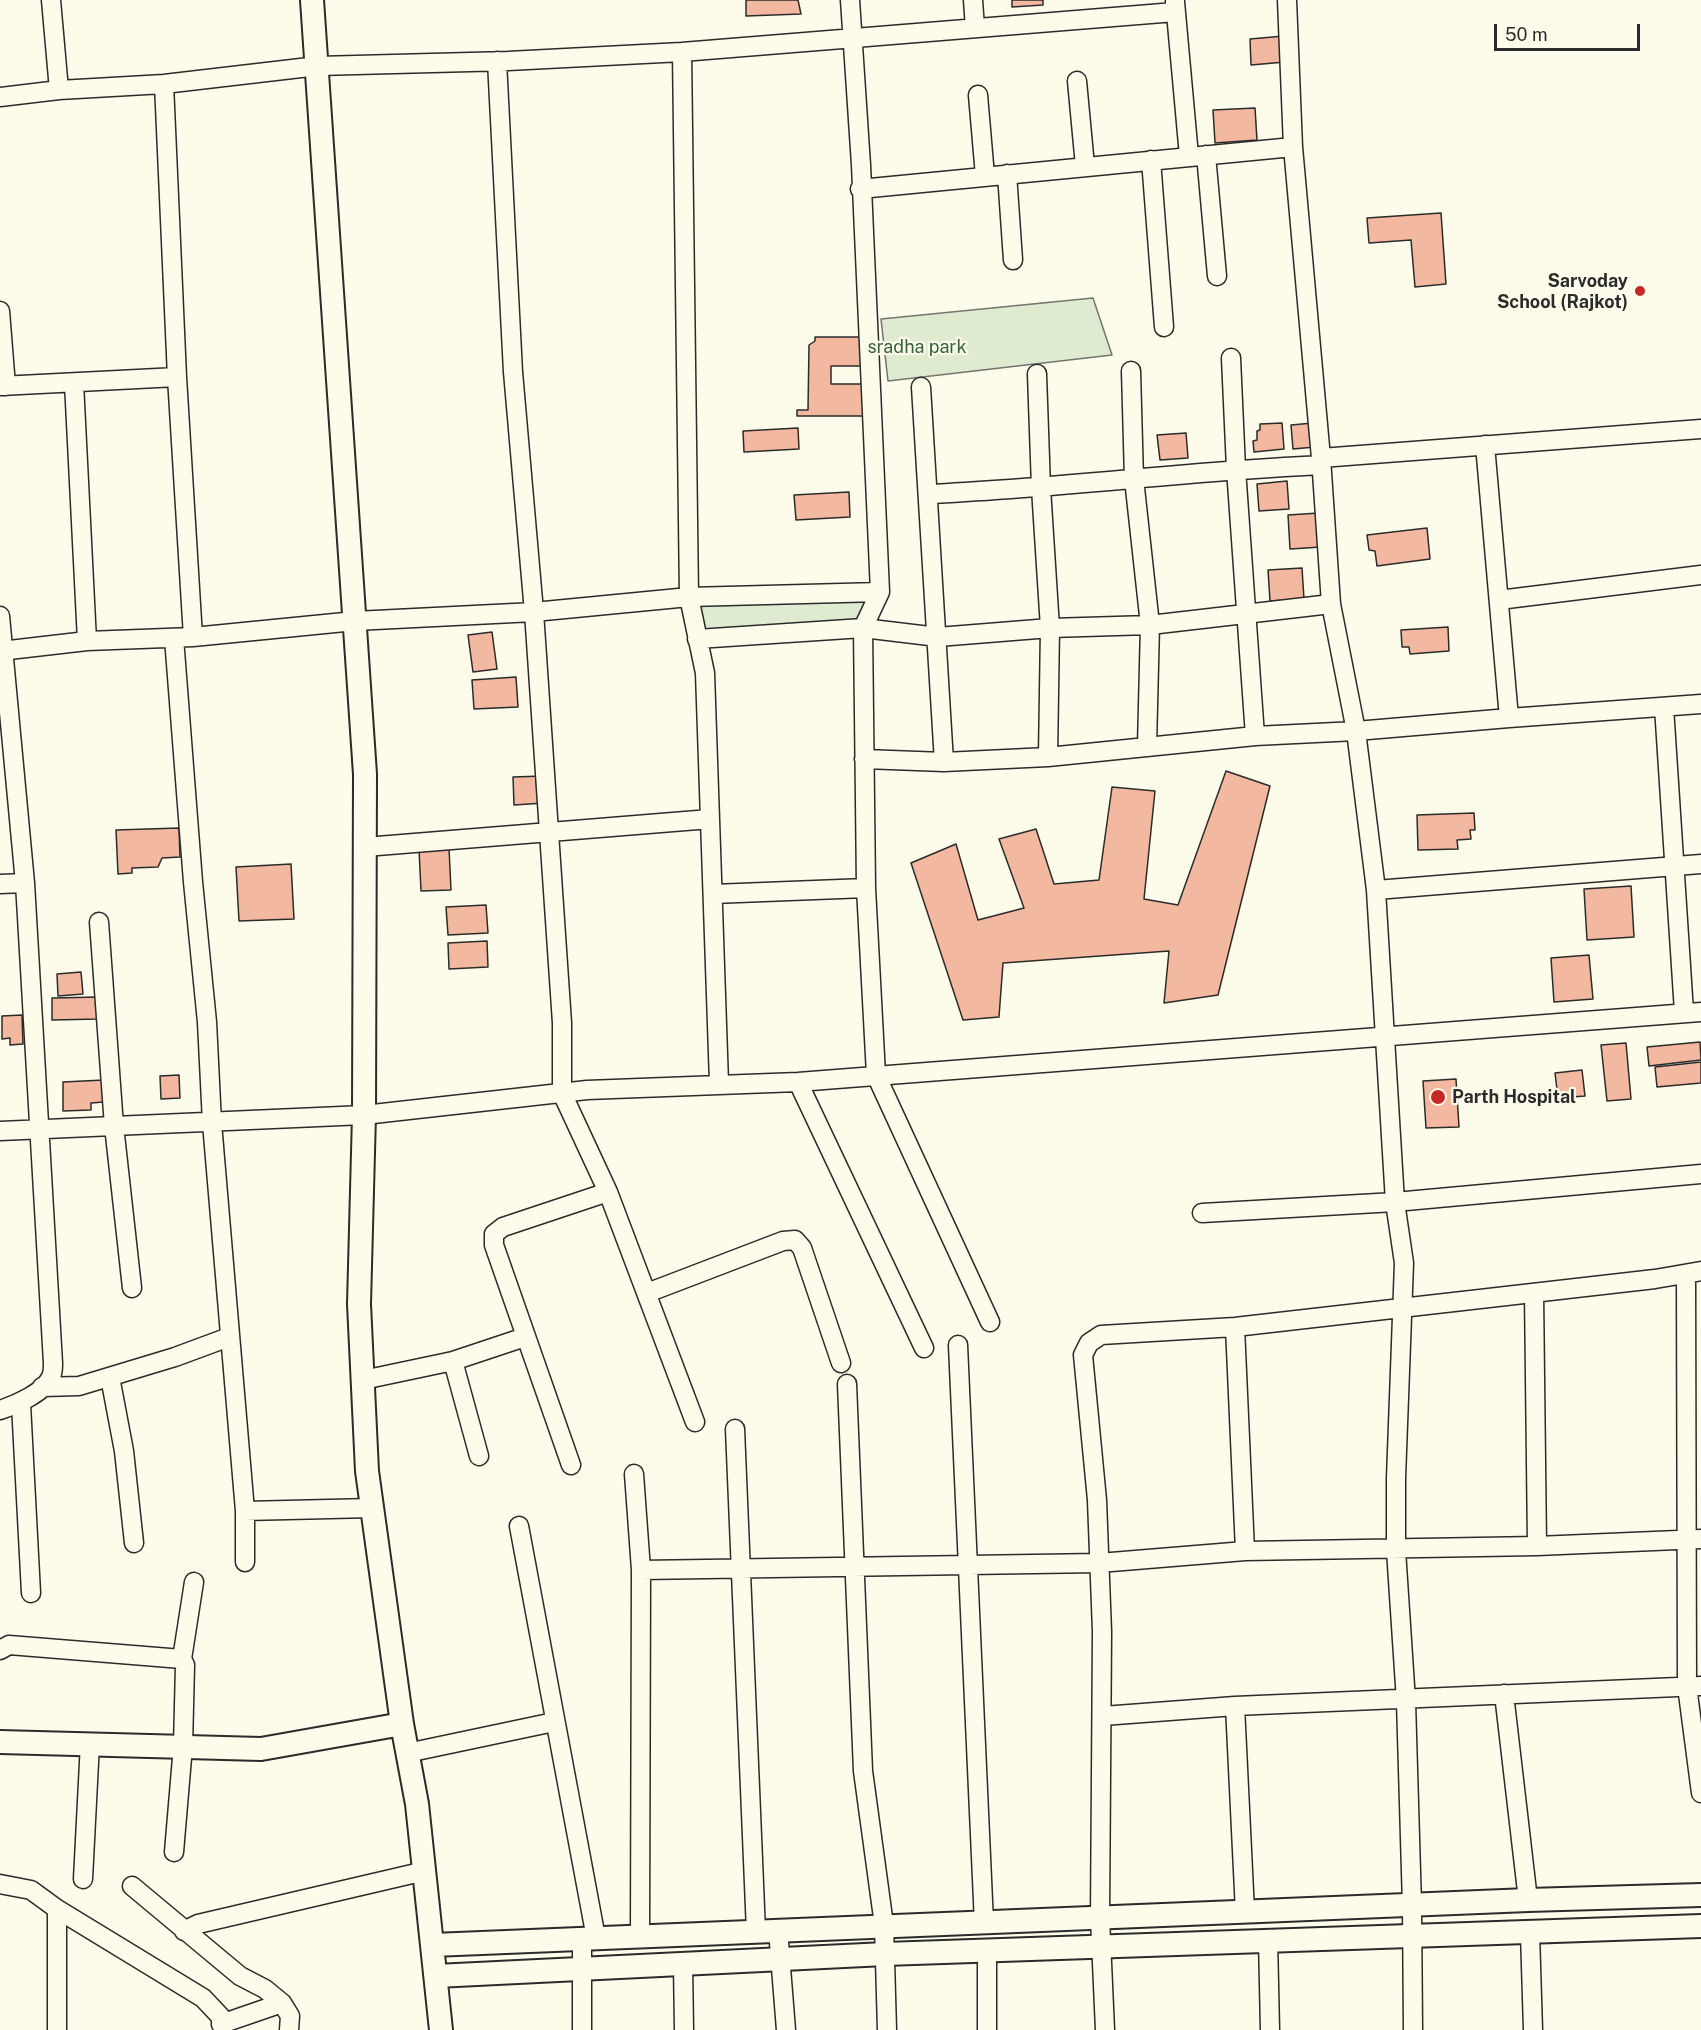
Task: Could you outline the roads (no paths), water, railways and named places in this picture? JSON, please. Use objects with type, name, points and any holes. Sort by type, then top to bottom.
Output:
[{"type":"street","points":[[51,0],[59,90]]},
{"type":"street","points":[[312,0],[365,774],[364,1115],[359,1304],[367,1471],[402,1724],[417,1804],[441,2030]]},
{"type":"street","points":[[850,0],[880,592],[863,628],[866,888],[876,1075],[990,1322]]},
{"type":"street","points":[[973,0],[975,28]]},
{"type":"street","points":[[1287,0],[1293,147],[1321,462],[1331,604],[1356,731],[1376,890],[1395,1202],[1404,1263],[1396,1550],[1406,1701],[1413,1906],[1413,2030]]},
{"type":"street","points":[[0,97],[59,90],[164,84],[318,66],[497,61],[682,52],[975,28],[1104,9],[1175,6],[1217,276]]},
{"type":"street","points":[[682,52],[689,597],[705,673],[719,1083]]},
{"type":"street","points":[[497,61],[513,372],[534,612],[562,1023],[562,1093],[608,1192],[695,1422]]},
{"type":"street","points":[[1077,81],[1085,166]]},
{"type":"street","points":[[164,84],[177,377],[193,638]]},
{"type":"street","points":[[978,95],[985,176]]},
{"type":"street","points":[[860,189],[1293,147]]},
{"type":"street","points":[[1151,160],[1164,327]]},
{"type":"street","points":[[1007,174],[1013,260]]},
{"type":"street","points":[[0,311],[3,386],[177,377]]},
{"type":"street","points":[[1231,358],[1245,614],[1255,736]]},
{"type":"street","points":[[1131,371],[1134,479],[1150,625],[1147,746]]},
{"type":"street","points":[[1037,374],[1041,488],[1050,628],[1047,757]]},
{"type":"street","points":[[74,383],[87,641]]},
{"type":"street","points":[[921,387],[944,762]]},
{"type":"street","points":[[928,494],[1041,488],[1485,445],[1701,429]]},
{"type":"street","points":[[1485,445],[1509,718]]},
{"type":"street","points":[[1499,600],[1701,575]]},
{"type":"street","points":[[2,651],[87,641],[193,638],[355,621],[534,612],[689,597],[880,592]]},
{"type":"street","points":[[697,639],[863,628],[938,637],[1050,628],[1150,625],[1331,604]]},
{"type":"street","points":[[0,616],[25,883],[53,1363],[51,1377],[42,1387],[21,1404],[0,1410]]},
{"type":"street","points":[[174,638],[193,882],[207,1022],[212,1123],[229,1337],[245,1511],[245,1562]]},
{"type":"street","points":[[864,759],[944,762],[1047,757],[1255,736],[1356,731],[1701,704]]},
{"type":"street","points":[[0,1131],[364,1115],[562,1093],[719,1083],[798,1082],[1693,1012],[1674,867],[1664,707]]},
{"type":"street","points":[[365,847],[710,819]]},
{"type":"street","points":[[1376,890],[1701,864]]},
{"type":"street","points":[[0,884],[25,883]]},
{"type":"street","points":[[713,894],[866,888]]},
{"type":"street","points":[[99,922],[114,1126],[132,1288]]},
{"type":"street","points":[[798,1082],[924,1348]]},
{"type":"street","points":[[1202,1213],[1395,1202],[1701,1174]]},
{"type":"street","points":[[571,1465],[494,1245],[494,1234],[503,1227],[608,1192]]},
{"type":"street","points":[[646,1293],[783,1241],[795,1240],[802,1248],[841,1363]]},
{"type":"street","points":[[1105,2030],[1100,1918],[1103,1716],[1097,1500],[1083,1355],[1101,1335],[1235,1327],[1693,1273],[1694,1686],[1701,1793]]},
{"type":"street","points":[[1534,1293],[1537,1546]]},
{"type":"street","points":[[1235,1327],[1245,1551]]},
{"type":"street","points":[[42,1387],[79,1386],[175,1358],[229,1337]]},
{"type":"street","points":[[363,1380],[453,1361],[525,1337]]},
{"type":"street","points":[[958,1345],[966,1565],[984,1923]]},
{"type":"street","points":[[453,1361],[479,1456]]},
{"type":"street","points":[[110,1377],[124,1451],[134,1543]]},
{"type":"street","points":[[847,1384],[863,1771],[884,1925],[887,2030]]},
{"type":"street","points":[[21,1404],[31,1593]]},
{"type":"street","points":[[735,1430],[756,1932]]},
{"type":"street","points":[[634,1474],[641,1569],[640,1937]]},
{"type":"street","points":[[245,1511],[372,1508]]},
{"type":"street","points":[[519,1526],[589,1939],[582,1969],[582,2030]]},
{"type":"street","points":[[641,1569],[1099,1563],[1245,1551],[1396,1550],[1694,1539]]},
{"type":"street","points":[[174,1852],[183,1746],[185,1665],[182,1659],[194,1582]]},
{"type":"street","points":[[0,1650],[9,1645],[182,1659]]},
{"type":"street","points":[[1103,1716],[1235,1706],[1406,1701],[1504,1694],[1694,1686]]},
{"type":"street","points":[[1504,1694],[1528,1900]]},
{"type":"street","points":[[1235,1706],[1245,1912]]},
{"type":"street","points":[[407,1754],[554,1722]]},
{"type":"street","points":[[0,1742],[261,1749],[402,1724]]},
{"type":"street","points":[[83,1879],[90,1743]]},
{"type":"street","points":[[184,1931],[198,1924],[425,1871]]},
{"type":"street","points":[[0,1884],[31,1890],[57,1909],[203,1998],[220,2016],[222,2027],[282,2003]]},
{"type":"street","points":[[132,1886],[240,1976],[265,1989],[282,2003],[290,2016],[289,2030]]},
{"type":"street","points":[[433,1945],[884,1925],[1701,1895]]},
{"type":"street","points":[[57,1909],[57,2030]]},
{"type":"street","points":[[436,1976],[885,1954],[1268,1939],[1413,1937],[1701,1926]]},
{"type":"street","points":[[778,1930],[786,2030]]},
{"type":"street","points":[[1530,1933],[1533,2030]]},
{"type":"street","points":[[1268,1939],[1270,2030]]},
{"type":"street","points":[[987,1950],[987,2030]]},
{"type":"street","points":[[683,1964],[684,2030]]},
{"type":"place","name":"Sarvoday School (Rajkot)","points":[[1640,291]]},
{"type":"place","name":"Parth Hospital","points":[[1438,1097]]},
{"type":"park label","name":"sradha park","points":[[917,347]]}]
